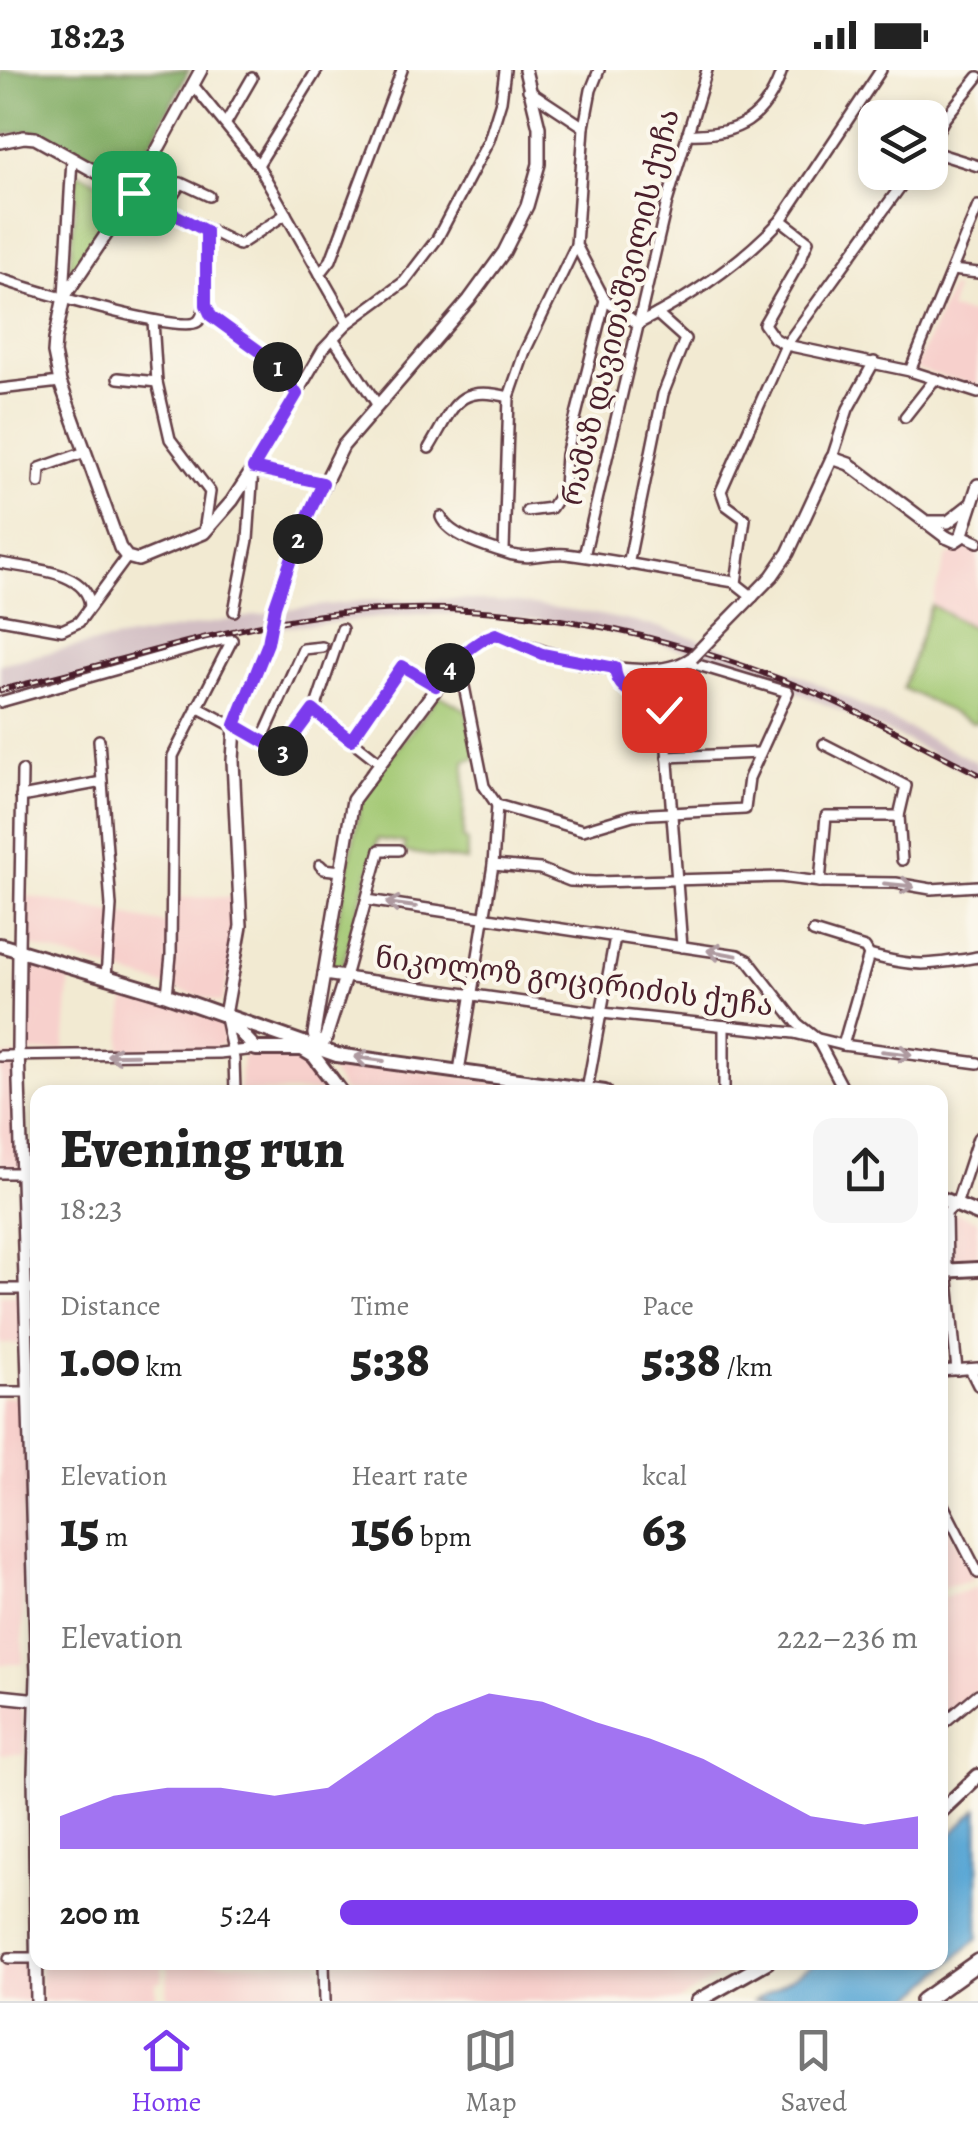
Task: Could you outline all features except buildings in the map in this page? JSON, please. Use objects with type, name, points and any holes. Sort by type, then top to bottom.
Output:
[{"type":"highway","points":[[923,2001],[978,1962]]},
{"type":"highway","points":[[936,2001],[978,1972]]},
{"type":"main road","points":[[0,946],[224,1015],[322,1056],[334,1054],[525,1085]]},
{"type":"main road","points":[[224,1015],[256,1046],[308,1048]]},
{"type":"main road","points":[[256,1046],[268,1041],[269,1032]]},
{"type":"main road","points":[[308,1048],[336,1085]]},
{"type":"main road","points":[[948,1203],[978,1214]]},
{"type":"main road","points":[[948,1271],[978,1269]]},
{"type":"main road","points":[[948,1804],[978,1776]]},
{"type":"main road","points":[[698,2001],[753,1970]]},
{"type":"street","points":[[64,297],[134,193],[202,70]]},
{"type":"street","points":[[258,166],[317,70]]},
{"type":"street","points":[[320,274],[336,247],[402,70]]},
{"type":"street","points":[[72,159],[64,297],[54,353],[60,382],[120,548],[138,560],[204,533],[232,501],[332,338],[404,282],[437,238],[490,140],[501,101],[504,70]]},
{"type":"street","points":[[234,1085],[234,1059],[224,1015],[242,926],[233,761],[235,725],[268,643],[275,606],[300,533],[343,446],[469,300],[504,252],[527,206],[539,164],[539,127],[525,70]]},
{"type":"street","points":[[504,550],[509,397],[525,351],[576,246],[584,127],[590,90],[599,70]]},
{"type":"street","name":"რამაზ დავითაშვილის ქუჩა","points":[[584,556],[638,324],[707,70]]},
{"type":"street","points":[[687,134],[708,134],[749,120],[774,96],[782,70]]},
{"type":"street","points":[[576,246],[606,300],[638,324],[658,314],[729,265],[781,220],[881,70]]},
{"type":"street","points":[[948,113],[978,77]]},
{"type":"street","points":[[226,123],[252,78]]},
{"type":"street","points":[[193,85],[258,166],[348,324]]},
{"type":"street","points":[[528,90],[584,127]]},
{"type":"street","points":[[1,143],[35,138],[239,245],[286,214]]},
{"type":"street","points":[[948,155],[978,166]]},
{"type":"street","points":[[164,209],[181,183],[209,196]]},
{"type":"street","points":[[736,583],[745,520],[726,505],[720,491],[786,345],[898,190]]},
{"type":"street","points":[[910,372],[978,206]]},
{"type":"street","points":[[781,220],[808,240],[800,263],[764,324],[774,338],[786,345],[874,362],[978,393]]},
{"type":"street","points":[[0,279],[153,320],[194,324],[206,305],[206,231]]},
{"type":"street","points":[[952,270],[978,274]]},
{"type":"street","points":[[527,512],[551,508],[564,488],[566,455],[606,300]]},
{"type":"street","points":[[206,305],[215,320],[273,361],[297,394]]},
{"type":"street","points":[[628,565],[663,394],[685,339],[658,314]]},
{"type":"street","points":[[153,320],[156,382],[170,438],[210,492],[204,533]]},
{"type":"street","points":[[332,338],[376,404]]},
{"type":"street","points":[[308,1048],[352,800],[454,664],[485,638],[496,634],[542,654],[615,668],[663,668],[690,660],[753,597],[788,553],[832,458],[848,409],[874,362]]},
{"type":"street","points":[[118,378],[156,382]]},
{"type":"street","points":[[905,417],[934,379]]},
{"type":"street","points":[[0,389],[60,382]]},
{"type":"street","points":[[429,448],[454,406],[465,396],[485,390],[509,397]]},
{"type":"street","points":[[40,483],[40,468],[85,452]]},
{"type":"street","points":[[832,458],[849,464],[954,540],[962,533],[978,485]]},
{"type":"street","points":[[253,468],[323,483]]},
{"type":"street","points":[[234,612],[248,540],[253,468]]},
{"type":"street","points":[[946,537],[943,531],[949,522],[973,501]]},
{"type":"street","points":[[440,517],[451,530],[470,540],[528,558],[557,553],[584,556],[736,583],[753,597]]},
{"type":"street","points":[[926,522],[960,524],[962,533],[978,542]]},
{"type":"street","points":[[0,619],[62,630],[79,622],[127,556]]},
{"type":"street","points":[[0,562],[64,576],[83,586],[90,595],[90,607]]},
{"type":"street","points":[[197,708],[282,752],[313,710],[342,629]]},
{"type":"street","points":[[0,702],[232,640],[173,756],[167,996]]},
{"type":"street","points":[[262,740],[303,649],[322,647]]},
{"type":"street","points":[[497,805],[583,830],[633,815],[745,809],[749,778],[788,692],[690,660]]},
{"type":"street","points":[[454,664],[462,676],[484,786],[497,805],[493,865],[460,1072]]},
{"type":"street","points":[[351,740],[402,666],[436,686]]},
{"type":"street","points":[[615,668],[615,676],[627,692],[664,710],[682,946]]},
{"type":"street","points":[[313,710],[378,762]]},
{"type":"street","points":[[99,740],[111,906],[106,977]]},
{"type":"street","points":[[824,744],[906,786],[898,816],[902,860]]},
{"type":"street","points":[[667,756],[759,753]]},
{"type":"street","points":[[22,771],[19,1056],[22,1173],[30,1266]]},
{"type":"street","points":[[21,797],[102,782]]},
{"type":"street","points":[[820,882],[826,816],[898,816]]},
{"type":"street","points":[[308,1048],[325,1040],[380,850],[398,850]]},
{"type":"street","points":[[320,865],[341,871]]},
{"type":"street","points":[[493,865],[540,870],[570,881],[780,877],[896,883],[931,889],[978,886]]},
{"type":"street","points":[[367,900],[738,955],[748,960],[798,1024],[817,1039],[842,1085]]},
{"type":"street","points":[[812,932],[865,948],[869,954],[920,966],[978,957]]},
{"type":"street","points":[[588,1085],[615,937]]},
{"type":"street","points":[[843,1046],[869,954]]},
{"type":"street","name":"ნიკოლოზ გოცირიძის ქუჩა","points":[[324,974],[602,1013],[794,1033],[843,1046],[978,1063]]},
{"type":"street","points":[[724,1026],[724,1085]]},
{"type":"street","points":[[0,1056],[219,1053],[256,1046]]},
{"type":"street","points":[[948,1211],[958,1202],[978,1138]]},
{"type":"street","points":[[0,1172],[30,1173]]},
{"type":"street","points":[[0,1289],[30,1289]]},
{"type":"street","points":[[948,1306],[957,1370]]},
{"type":"street","points":[[948,1371],[974,1369],[978,1385]]},
{"type":"street","points":[[0,1392],[30,1392]]},
{"type":"street","points":[[948,1515],[978,1573]]},
{"type":"street","points":[[948,1719],[978,1694]]},
{"type":"street","points":[[0,1696],[30,1699]]},
{"type":"street","points":[[4,1958],[30,1958]]},
{"type":"street","points":[[36,2001],[37,1970]]},
{"type":"street","points":[[324,1970],[325,2001]]},
{"type":"shaded area","points":[[951,288],[955,289],[950,310],[978,315],[978,386],[915,369]]},
{"type":"shaded area","points":[[970,545],[978,548],[978,722],[973,723],[903,688],[947,556]]},
{"type":"shaded area","points":[[362,601],[511,602],[585,612],[658,627],[728,648],[804,677],[978,763],[978,778],[899,737],[731,663],[625,635],[538,620],[472,614],[416,614],[259,630],[220,637],[109,673],[0,696],[0,664],[73,647],[299,608]]},
{"type":"shaded area","points":[[22,895],[173,925],[174,898],[238,897],[239,927],[222,1003],[22,943]]},
{"type":"shaded area","points":[[23,957],[70,973],[64,1050],[24,1053]]},
{"type":"shaded area","points":[[126,992],[217,1019],[223,1024],[224,1042],[213,1050],[120,1051]]},
{"type":"shaded area","points":[[300,1054],[331,1085],[240,1085],[242,1055]]},
{"type":"shaded area","points":[[0,1056],[19,1056],[22,1173],[0,1173]]},
{"type":"shaded area","points":[[334,1060],[521,1085],[339,1085],[326,1065]]},
{"type":"shaded area","points":[[954,1212],[978,1221],[978,1266],[950,1266],[949,1216]]},
{"type":"shaded area","points":[[0,1295],[21,1295],[24,1344],[0,1344]]},
{"type":"shaded area","points":[[0,1397],[23,1397],[29,1503],[23,1509],[23,1664],[0,1664]]},
{"type":"shaded area","points":[[948,1527],[974,1579],[948,1586]]},
{"type":"shaded area","points":[[978,1587],[978,1690],[948,1713],[948,1596]]},
{"type":"shaded area","points":[[0,1702],[13,1702],[23,1712],[24,1754],[0,1754]]},
{"type":"shaded area","points":[[26,1962],[31,1970],[31,2001],[0,2001],[0,1963]]},
{"type":"shaded area","points":[[41,1970],[162,1970],[162,1981],[156,1982],[156,2001],[40,2001]]},
{"type":"shaded area","points":[[168,1970],[320,1970],[320,2001],[167,2001]]},
{"type":"shaded area","points":[[331,1970],[729,1970],[678,2001],[330,2001]]},
{"type":"green space","points":[[0,70],[189,70],[131,181],[31,131],[0,135]]},
{"type":"green space","points":[[78,172],[125,197],[68,285]]},
{"type":"green space","points":[[931,605],[978,631],[978,722],[903,688]]},
{"type":"green space","points":[[439,695],[466,710],[477,758],[465,760],[463,839],[467,840],[467,861],[404,852],[405,843],[378,839],[341,971],[328,969],[363,793]]},
{"type":"water","points":[[978,1808],[978,1938],[948,1965],[948,1838]]},
{"type":"water","points":[[805,1970],[943,1970],[909,2001],[754,2001]]},
{"type":"railway","points":[[0,690],[295,619],[361,611],[494,612],[625,632],[753,669],[836,702],[978,774]]},
{"type":"route","points":[[134,193],[206,231],[206,305],[211,316],[259,348],[297,394],[253,468],[323,483],[300,533],[275,606],[268,643],[235,725],[282,752],[313,710],[351,740],[402,666],[436,686],[462,654],[496,634],[542,654],[615,668],[615,676],[627,692],[664,710]]}]
